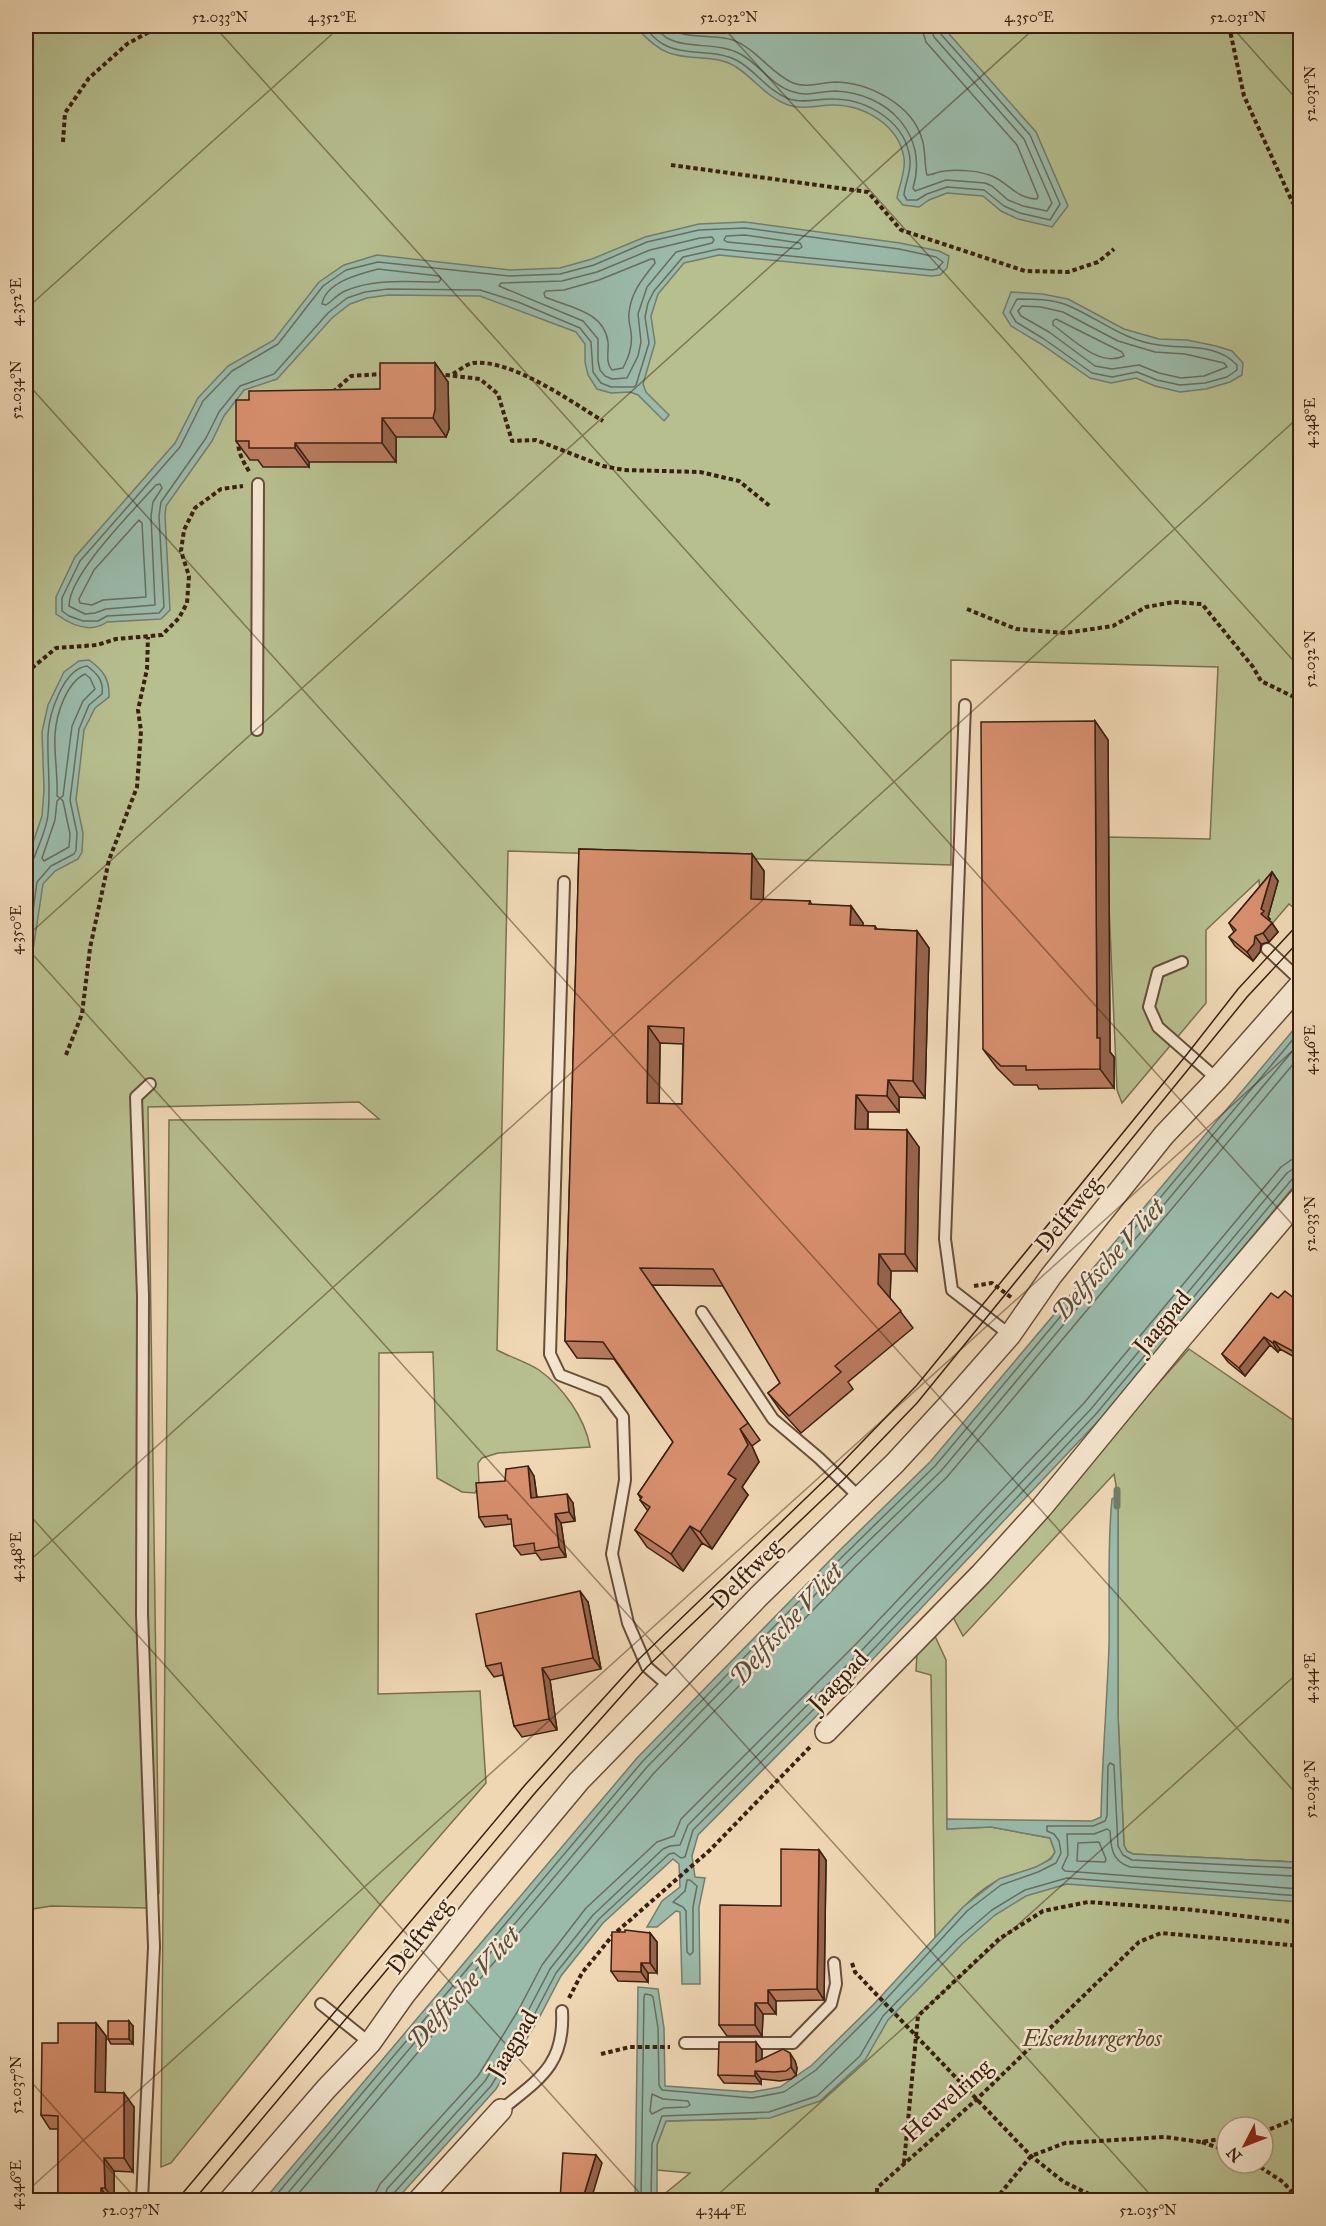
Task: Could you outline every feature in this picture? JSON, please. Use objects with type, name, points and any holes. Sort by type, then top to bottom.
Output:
[{"type":"street","name":"Delftweg","points":[[230,2200],[326,2089],[370,2043],[404,1995],[579,1781],[860,1498],[952,1401],[1010,1335],[1051,1276],[1164,1135],[1300,985]]},
{"type":"street","name":"Jaagpad","points":[[825,1732],[981,1574],[1042,1508],[1181,1338],[1300,1198]]},
{"type":"street","name":"Jaagpad","points":[[419,2200],[501,2110]]},
{"type":"lane","points":[[257,730],[258,484]]},
{"type":"lane","points":[[965,705],[945,1239],[952,1290],[1010,1335]]},
{"type":"lane","points":[[564,882],[550,1354],[560,1375],[604,1392],[623,1417],[625,1480],[612,1554],[628,1623],[636,1642],[647,1667],[670,1687]]},
{"type":"lane","points":[[1267,949],[1300,980]]},
{"type":"lane","points":[[1182,963],[1158,972],[1149,1008],[1158,1027],[1217,1079]]},
{"type":"lane","points":[[142,2200],[154,1947],[142,1614],[143,1296],[136,1097],[150,1084]]},
{"type":"lane","points":[[702,1312],[773,1419],[819,1458],[860,1498]]},
{"type":"lane","points":[[685,2043],[793,2043],[831,2004],[836,1984],[834,1963]]},
{"type":"lane","points":[[321,2004],[370,2043]]},
{"type":"lane","points":[[501,2110],[539,2079],[557,2056],[563,2031],[562,2011]]},
{"type":"path","points":[[63,142],[64,113],[89,78],[127,44],[160,26]]},
{"type":"path","points":[[1229,26],[1244,96],[1300,216]]},
{"type":"path","points":[[671,165],[868,192],[901,230],[1025,271],[1068,272],[1098,262],[1114,249]]},
{"type":"path","points":[[452,375],[471,363],[500,365],[523,375],[603,421]]},
{"type":"path","points":[[325,400],[351,376],[383,374]]},
{"type":"path","points":[[429,374],[480,379],[498,394],[512,441],[536,440],[603,466],[624,470],[700,472],[739,481],[771,507]]},
{"type":"path","points":[[26,673],[56,648],[97,645],[116,639],[162,635],[178,618],[187,603],[189,576],[181,551],[183,530],[195,508],[222,489],[258,484],[243,463],[237,444],[240,435]]},
{"type":"path","points":[[966,609],[1016,629],[1065,633],[1113,626],[1146,607],[1174,602],[1202,604],[1253,667],[1261,681],[1294,697]]},
{"type":"path","points":[[66,1055],[82,1014],[90,948],[109,860],[137,787],[141,731],[138,710],[147,669],[148,637]]},
{"type":"path","points":[[952,1290],[992,1283],[1027,1310]]},
{"type":"path","name":"Jaagpad","points":[[562,2011],[582,1973],[613,1935],[710,1850],[825,1732]]},
{"type":"path","points":[[904,2163],[918,2016],[999,1939],[1043,1911],[1088,1902],[1194,1910],[1300,1923]]},
{"type":"path","name":"Heuvelring","points":[[877,2200],[877,2188],[976,2100],[1139,1942],[1161,1933],[1300,1946]]},
{"type":"path","points":[[852,1961],[855,1972],[1031,2156],[1064,2182],[1097,2200]]},
{"type":"path","points":[[601,2054],[630,2047],[672,2047]]},
{"type":"path","points":[[1275,2127],[1300,2117]]},
{"type":"path","points":[[995,2200],[1031,2156],[1065,2143],[1165,2137],[1201,2142],[1215,2147]]},
{"type":"path","points":[[1201,2142],[1215,2140]]},
{"type":"path","points":[[1272,2175],[1283,2182],[1299,2200]]},
{"type":"path","points":[[1185,2200],[1199,2200]]},
{"type":"green space","points":[[26,26],[1300,26],[1300,913],[1289,904],[1264,933],[1259,880],[1206,930],[1206,1003],[1122,1103],[1117,1090],[1106,837],[1210,839],[1218,667],[951,660],[951,865],[508,851],[497,1350],[534,1367],[556,1385],[578,1414],[590,1447],[498,1453],[482,1458],[478,1463],[479,1484],[475,1493],[462,1492],[437,1478],[433,1352],[379,1353],[378,1694],[480,1691],[486,1783],[379,1906],[171,2163],[161,2167],[169,1120],[379,1119],[359,1102],[148,1107],[159,1893],[148,1894],[148,1908],[51,1906],[26,1910]]},
{"type":"green space","points":[[1189,1349],[1300,1425],[1300,1853],[1299,1859],[1293,1862],[1133,1854],[1127,1851],[1124,1845],[1118,1715],[1118,1496],[1114,1474],[963,1636],[952,1615]]},
{"type":"green space","points":[[934,1634],[946,1660],[947,1829],[991,1827],[1050,1838],[1055,1852],[1045,1863],[1001,1879],[983,1890],[965,1905],[935,1938],[931,1675],[916,1671],[917,1653]]},
{"type":"green space","name":"Elsenburgerbos","points":[[1049,1871],[1300,1882],[1300,2200],[657,2200],[690,2173],[657,2170],[657,2145],[666,2121],[756,2119],[953,1938]]},
{"type":"water","points":[[634,26],[942,26],[1036,132],[1068,206],[1052,227],[1018,219],[1001,211],[983,196],[947,193],[919,207],[903,205],[897,198],[904,168],[901,146],[888,127],[878,119],[868,113],[845,106],[799,107],[780,102],[729,63],[669,53],[655,45]]},
{"type":"water","points":[[745,222],[900,243],[939,251],[949,256],[947,268],[940,275],[932,276],[719,255],[684,263],[658,294],[651,316],[655,343],[643,384],[646,392],[669,415],[664,421],[638,395],[630,392],[611,393],[597,389],[588,375],[585,344],[576,332],[480,296],[388,295],[367,298],[350,304],[332,318],[277,379],[244,390],[224,416],[212,441],[166,506],[170,610],[161,619],[107,622],[101,626],[87,628],[74,625],[56,614],[56,597],[75,557],[175,443],[198,398],[228,366],[274,340],[319,282],[344,265],[377,255],[510,270],[560,268],[592,259],[645,237],[699,224]]},
{"type":"water","points":[[1011,292],[1068,299],[1124,329],[1159,339],[1187,340],[1232,351],[1243,363],[1242,375],[1230,382],[1206,389],[1180,392],[1155,386],[1136,378],[1111,383],[1090,378],[1011,326],[1003,313]]},
{"type":"water","points":[[89,660],[105,676],[109,697],[95,708],[84,730],[76,800],[83,833],[82,852],[78,859],[55,871],[43,884],[31,963],[26,975],[26,863],[42,816],[44,790],[42,732],[48,705],[64,672],[79,661]]},
{"type":"water","name":"Delftsche Vliet","points":[[1300,1022],[1300,1179],[1101,1418],[873,1659],[698,1835],[692,1856],[695,1877],[705,1878],[699,1907],[700,1984],[682,1984],[680,1912],[676,1911],[657,1927],[647,1927],[662,1901],[680,1887],[679,1864],[673,1859],[603,1923],[561,1976],[538,2020],[496,2089],[396,2200],[264,2200],[637,1758],[839,1551],[930,1462]]},
{"type":"water","points":[[1118,1496],[1118,1715],[1124,1845],[1127,1851],[1133,1854],[1293,1862],[1299,1859],[1300,1853],[1300,1902],[1067,1884],[1026,1896],[995,1915],[963,1943],[888,2020],[865,2060],[820,2101],[770,2118],[666,2121],[657,2145],[657,2200],[635,2200],[638,1987],[658,1989],[664,2028],[665,2086],[752,2092],[780,2087],[812,2065],[873,2005],[963,1907],[999,1879],[1036,1867],[1051,1859],[1055,1852],[1050,1838],[991,1827],[947,1829],[947,1819],[1092,1821],[1101,1817],[1109,1646],[1110,1517],[1112,1499]]},
{"type":"building","points":[[380,363],[435,363],[433,418],[382,418],[382,443],[295,443],[295,448],[249,448],[249,441],[236,441],[236,400],[249,400],[249,391],[380,389]]},
{"type":"building","points":[[1095,721],[1097,1038],[1100,1038],[1100,1069],[1026,1070],[1026,1066],[1001,1066],[983,1049],[981,722]]},
{"type":"building","points":[[579,849],[752,854],[751,899],[810,901],[809,904],[851,906],[850,925],[917,931],[913,1081],[888,1080],[887,1096],[856,1095],[855,1129],[907,1130],[905,1254],[879,1254],[878,1284],[901,1311],[835,1366],[841,1372],[789,1416],[768,1393],[780,1383],[713,1269],[640,1268],[748,1423],[740,1429],[748,1445],[728,1474],[736,1479],[700,1532],[690,1526],[671,1554],[635,1530],[650,1507],[640,1500],[642,1497],[638,1494],[673,1442],[603,1342],[565,1341]],"holes":[[[648,1026],[684,1028],[682,1104],[647,1103]]]},
{"type":"building","points":[[1272,872],[1261,909],[1264,911],[1261,914],[1272,923],[1263,933],[1255,936],[1254,944],[1247,952],[1229,937],[1236,930],[1229,923]]},
{"type":"building","points":[[1285,1291],[1300,1303],[1300,1309],[1293,1318],[1300,1324],[1300,1355],[1264,1337],[1239,1368],[1222,1354],[1271,1293],[1278,1298]]},
{"type":"building","points":[[528,1466],[531,1498],[567,1494],[569,1512],[555,1514],[559,1547],[535,1551],[534,1543],[514,1546],[511,1519],[508,1519],[507,1515],[479,1517],[476,1483],[505,1481],[506,1469]]},
{"type":"building","points":[[580,1591],[593,1658],[542,1668],[549,1719],[514,1726],[501,1663],[486,1666],[476,1614]]},
{"type":"building","points":[[781,1849],[819,1850],[817,1989],[768,1990],[768,2003],[755,2003],[755,2025],[719,2025],[720,1905],[781,1906]]},
{"type":"building","points":[[625,1930],[650,1933],[650,1963],[641,1963],[641,1972],[611,1971],[612,1932],[625,1932]]},
{"type":"building","points":[[108,2021],[129,2021],[129,2039],[108,2039]]},
{"type":"building","points":[[58,2023],[96,2023],[95,2092],[124,2093],[124,2158],[104,2158],[105,2188],[101,2188],[101,2200],[58,2200],[58,2116],[41,2115],[42,2043],[58,2043]]},
{"type":"building","points":[[719,2042],[756,2042],[756,2062],[783,2049],[790,2053],[791,2067],[786,2071],[755,2071],[755,2076],[718,2075]]},
{"type":"building","points":[[563,2153],[596,2155],[583,2198],[599,2200],[560,2200]]},
{"type":"waterway","points":[[1117,1490],[1117,1506]]},
{"type":"tram line","points":[[177,2200],[525,1785],[639,1659],[834,1471],[917,1385],[1238,989],[1300,922]]},
{"type":"tram line","points":[[194,2200],[535,1793],[647,1667],[843,1480],[917,1403],[1247,997],[1300,940]]}]
